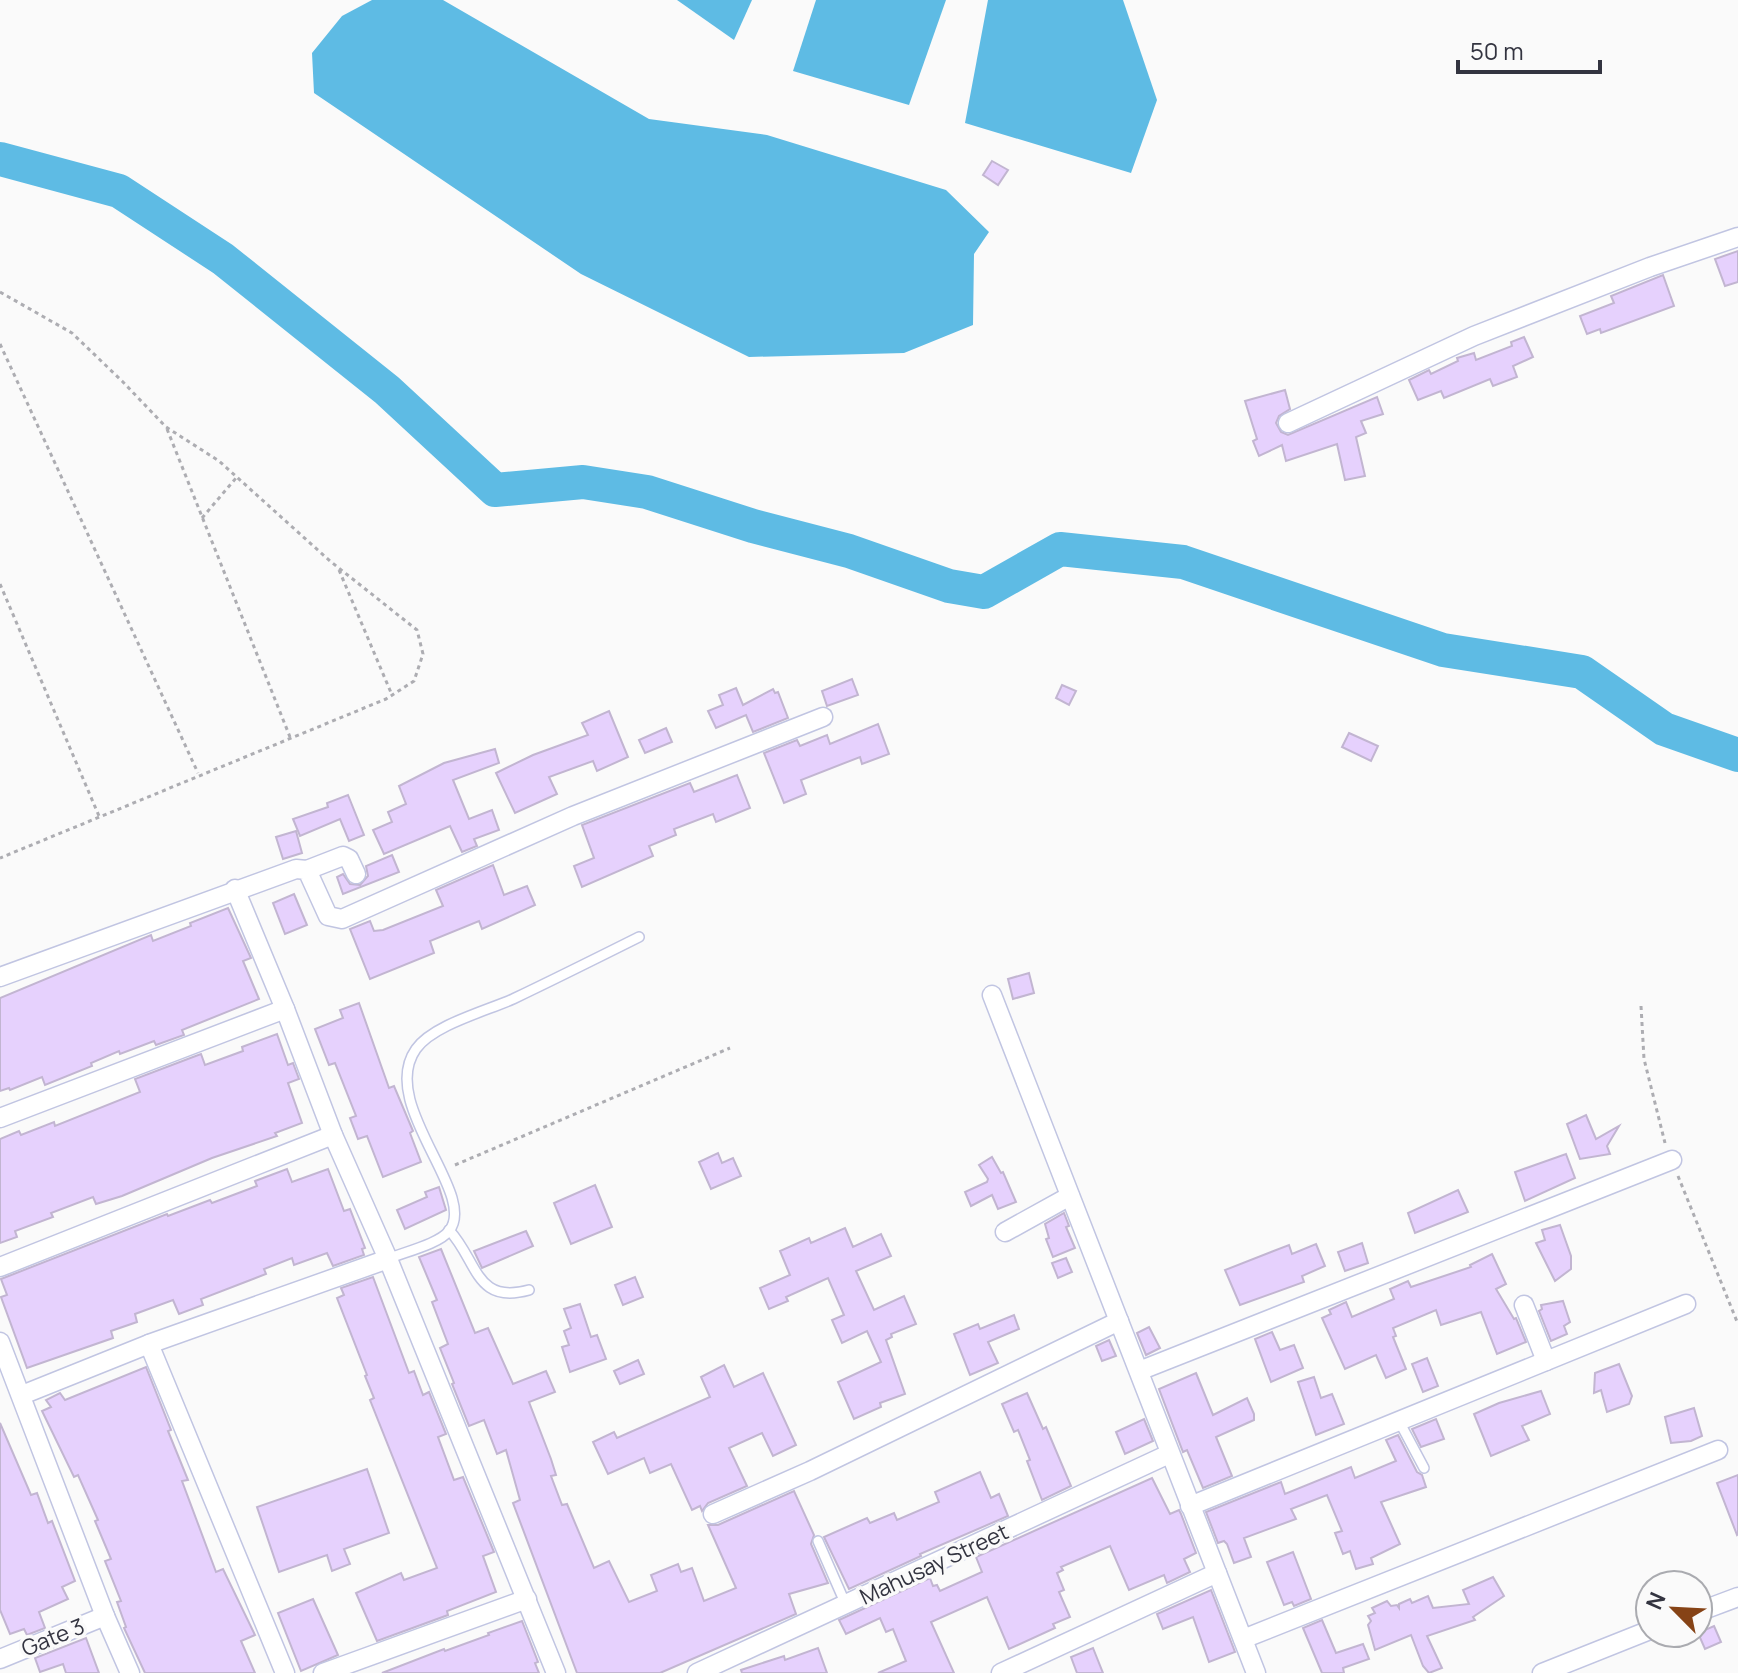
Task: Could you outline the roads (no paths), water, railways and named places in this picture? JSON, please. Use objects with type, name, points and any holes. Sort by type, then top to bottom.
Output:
[{"type":"street","points":[[1288,423],[1474,336],[1650,267],[1738,237]]},
{"type":"street","points":[[307,870],[328,916],[342,919],[573,816],[823,717]]},
{"type":"street","points":[[0,977],[296,869],[307,870],[343,856],[349,859],[356,874]]},
{"type":"street","points":[[235,889],[333,1135],[388,1259],[556,1673]]},
{"type":"street","points":[[992,995],[1254,1672]]},
{"type":"street","points":[[0,1118],[285,1009]]},
{"type":"street","points":[[0,1267],[333,1135]]},
{"type":"street","points":[[1139,1371],[1672,1160]]},
{"type":"street","points":[[1005,1232],[1070,1196]]},
{"type":"street","points":[[22,1395],[149,1344],[388,1259]]},
{"type":"street","points":[[1190,1506],[1686,1304]]},
{"type":"street","points":[[1524,1305],[1546,1361]]},
{"type":"street","points":[[713,1514],[810,1471],[1119,1321]]},
{"type":"street","points":[[0,1342],[105,1616],[130,1673]]},
{"type":"street","points":[[149,1344],[285,1673]]},
{"type":"street","points":[[1243,1639],[1718,1450]]},
{"type":"street","name":"Mahusay Street","points":[[697,1673],[1169,1454]]},
{"type":"street","points":[[1001,1673],[1217,1573]]},
{"type":"street","points":[[1714,1606],[1738,1597]]},
{"type":"street","points":[[323,1673],[527,1599]]},
{"type":"street","name":"Gate 3","points":[[0,1659],[105,1616]]},
{"type":"street","points":[[1542,1673],[1634,1636]]},
{"type":"lane","points":[[388,1259],[440,1238],[449,1230],[455,1211],[412,1109],[407,1089],[408,1068],[415,1050],[428,1036],[513,999],[639,937]]},
{"type":"lane","points":[[449,1230],[483,1284],[502,1294],[529,1290]]},
{"type":"lane","points":[[1399,1421],[1424,1468]]},
{"type":"lane","points":[[818,1541],[846,1605]]},
{"type":"water","points":[[372,0],[443,0],[649,119],[767,135],[946,190],[989,232],[974,254],[973,325],[904,353],[749,357],[581,274],[314,93],[312,53],[342,16]]},
{"type":"water","points":[[677,0],[752,0],[734,40]]},
{"type":"water","points":[[816,0],[946,0],[909,105],[793,71]]},
{"type":"water","points":[[988,0],[1123,0],[1157,100],[1131,173],[965,123]]},
{"type":"waterway","points":[[0,159],[119,191],[223,259],[387,390],[495,490],[583,482],[647,492],[753,526],[849,551],[949,586],[984,592],[1060,549],[1183,562],[1443,650],[1582,672],[1664,729],[1738,755]]}]
